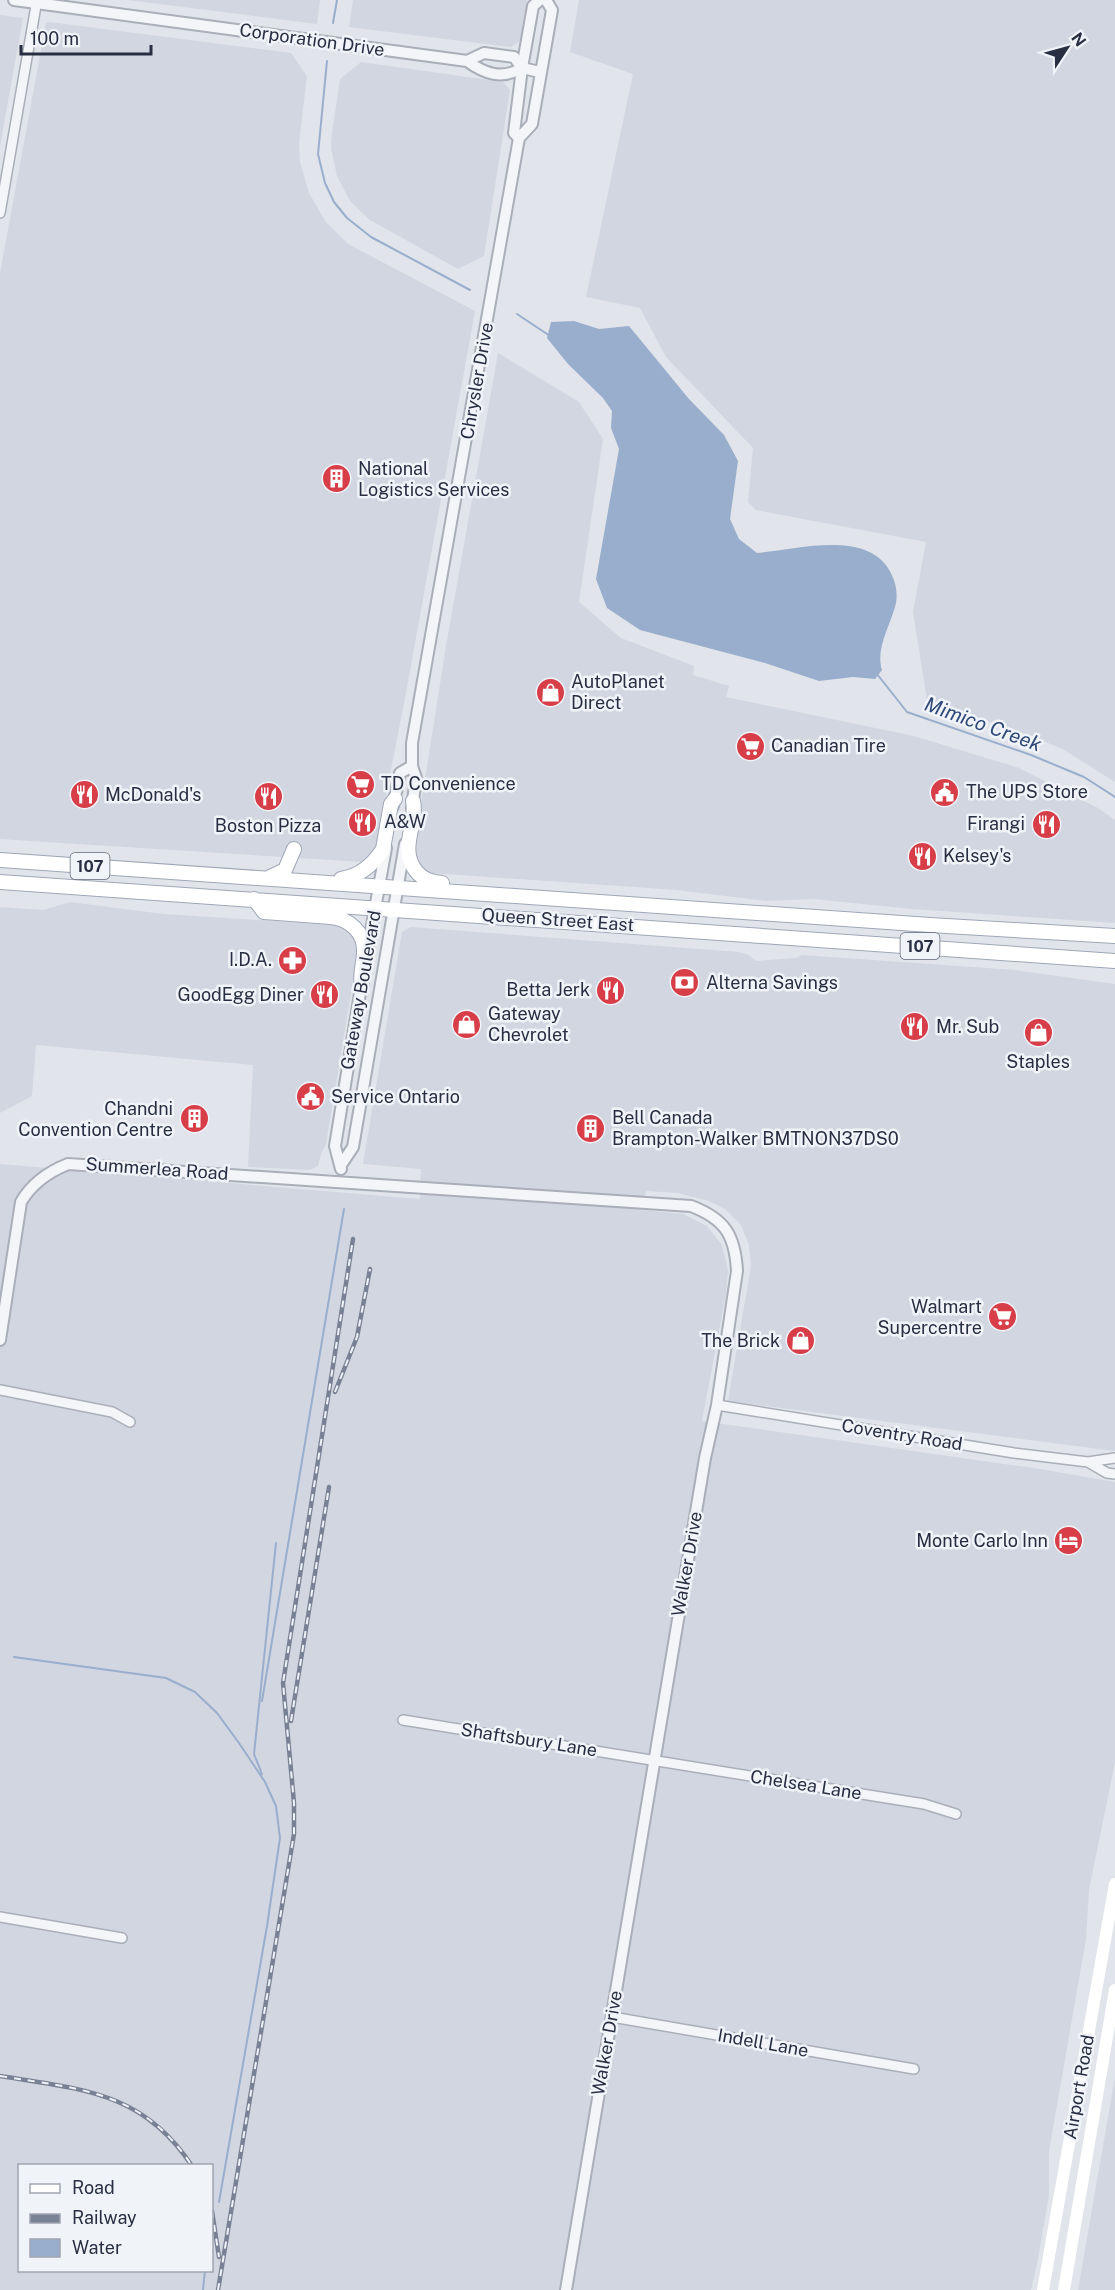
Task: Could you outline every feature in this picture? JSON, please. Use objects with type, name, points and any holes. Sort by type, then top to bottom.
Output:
[{"type":"main road","points":[[265,878],[285,870],[294,849],[305,881],[334,880],[358,875],[372,864],[383,849],[391,804],[395,798]]},
{"type":"main road","points":[[413,801],[414,808],[407,852],[415,869],[430,881],[479,885],[485,893]]},
{"type":"main road","name":"Queen Street East","points":[[0,860],[1115,936]]},
{"type":"main road","name":"Queen Street East","points":[[0,882],[1115,961]]},
{"type":"main road","points":[[254,899],[264,912],[340,918],[352,925],[364,946],[360,979],[362,986]]},
{"type":"main road","name":"Airport Road","points":[[1043,2290],[1115,1884]]},
{"type":"main road","name":"Airport Road","points":[[1064,2290],[1115,1990]]},
{"type":"street","name":"Corporation Drive","points":[[14,0],[37,1],[467,61],[482,72],[511,74],[522,68],[540,72]]},
{"type":"street","name":"Chrysler Drive","points":[[519,138],[514,133],[522,68],[533,6],[540,0]]},
{"type":"street","name":"Chrysler Drive","points":[[394,909],[416,778],[412,765],[412,742],[519,138],[532,124],[552,10],[546,0]]},
{"type":"street","points":[[0,213],[37,1]]},
{"type":"street","name":"Corporation Drive","points":[[467,61],[484,53],[514,57],[522,68]]},
{"type":"street","points":[[379,886],[400,773],[412,765]]},
{"type":"street","name":"Gateway Boulevard","points":[[340,1181],[341,1165],[335,1146],[379,886]]},
{"type":"street","name":"Gateway Boulevard","points":[[341,1165],[353,1147],[394,909]]},
{"type":"street","name":"Summerlea Road","points":[[0,1340],[21,1202],[28,1190],[52,1171],[68,1164],[88,1164],[340,1181]]},
{"type":"street","name":"Walker Drive","points":[[340,1181],[691,1206],[720,1221],[729,1233],[736,1252],[737,1271],[717,1405],[705,1458],[566,2290]]},
{"type":"street","points":[[0,1390],[111,1412],[130,1422]]},
{"type":"street","name":"Coventry Road","points":[[717,1405],[1014,1453],[1088,1462],[1115,1458]]},
{"type":"street","name":"Coventry Road","points":[[1088,1462],[1107,1473],[1115,1474]]},
{"type":"street","name":"Shaftsbury Lane","points":[[404,1720],[655,1759]]},
{"type":"street","name":"Chelsea Lane","points":[[655,1759],[924,1804],[956,1814]]},
{"type":"street","points":[[0,1917],[122,1938]]},
{"type":"street","name":"Indell Lane","points":[[612,2017],[914,2068]]},
{"type":"shaded area","points":[[128,0],[320,0],[317,24]]},
{"type":"shaded area","points":[[353,0],[527,0],[520,41],[511,47],[349,27]]},
{"type":"shaded area","points":[[579,0],[1115,0],[1115,782],[1063,749],[1005,726],[928,706],[913,612],[926,542],[756,510],[748,502],[753,448],[666,357],[640,308],[586,297],[633,74],[570,52]]},
{"type":"shaded area","points":[[0,15],[23,18],[0,146]]},
{"type":"shaded area","points":[[46,23],[291,53],[307,76],[299,143],[300,162],[309,193],[325,221],[348,244],[475,311],[376,846],[369,857],[362,862],[0,839],[0,273]]},
{"type":"shaded area","points":[[361,62],[503,82],[510,90],[484,256],[458,269],[370,220],[350,201],[337,176],[331,148],[332,133],[340,79]]},
{"type":"shaded area","points":[[498,353],[579,402],[603,439],[579,602],[621,638],[694,666],[693,675],[729,686],[726,697],[914,736],[1019,768],[1098,808],[1115,820],[1115,923],[912,909],[814,899],[766,901],[677,890],[430,873],[423,869],[417,862],[414,849],[446,646]]},
{"type":"shaded area","points":[[70,902],[163,914],[335,925],[350,932],[358,951],[326,1144],[318,1166],[310,1170],[248,1167],[253,1065],[36,1045],[32,1096],[0,1113],[0,907],[44,910]]},
{"type":"shaded area","points":[[411,927],[739,952],[747,954],[756,961],[796,958],[802,955],[1015,970],[1115,984],[1115,1451],[728,1401],[751,1266],[749,1245],[741,1225],[725,1209],[709,1201],[678,1193],[646,1191],[642,1210],[683,1214],[707,1226],[722,1245],[728,1270],[726,1294],[702,1421],[1040,1469],[1115,1482],[1115,1762],[1089,1890],[1086,1939],[1049,2151],[1049,2195],[1031,2290],[0,2290],[0,1164],[420,1199],[421,1169],[363,1164],[402,932]]},
{"type":"shaded area","points":[[1115,2077],[1115,2290],[1078,2290]]},
{"type":"water","points":[[574,321],[599,329],[629,326],[689,399],[724,435],[738,461],[730,519],[739,539],[757,553],[827,545],[862,549],[877,556],[888,568],[895,585],[896,603],[882,645],[880,662],[882,670],[875,679],[853,677],[819,681],[765,663],[640,630],[607,608],[596,579],[619,449],[611,428],[612,411],[603,398],[568,364],[547,338],[551,322]]},
{"type":"waterway","name":"Mimico Creek","points":[[333,23],[337,0]]},
{"type":"waterway","name":"Mimico Creek","points":[[327,61],[318,154],[325,183],[334,202],[347,218],[371,237],[470,290]]},
{"type":"waterway","name":"Mimico Creek","points":[[517,314],[550,336]]},
{"type":"waterway","name":"Mimico Creek","points":[[877,674],[907,712],[1031,755],[1084,777],[1115,797]]},
{"type":"waterway","points":[[262,1701],[344,1209]]},
{"type":"waterway","points":[[262,1774],[254,1754],[276,1543]]},
{"type":"waterway","points":[[14,1657],[166,1678],[195,1692],[217,1713],[239,1743],[265,1782],[276,1806],[280,1838],[219,2202]]},
{"type":"waterway","points":[[203,2290],[205,2272]]},
{"type":"railway","points":[[218,2290],[294,1834],[294,1803],[283,1683],[353,1239]]},
{"type":"railway","points":[[335,1392],[357,1337],[370,1269]]},
{"type":"railway","points":[[291,1721],[329,1487]]},
{"type":"railway","points":[[0,2076],[83,2090],[131,2108],[153,2122],[173,2141],[190,2164]]},
{"type":"railway","points":[[213,2218],[219,2257]]},
{"type":"place","name":"National Logistics Services","points":[[337,479]]},
{"type":"place","name":"AutoPlanet Direct","points":[[550,692]]},
{"type":"place","name":"Canadian Tire","points":[[750,746]]},
{"type":"place","name":"TD Convenience","points":[[360,784]]},
{"type":"place","name":"The UPS Store","points":[[945,792]]},
{"type":"place","name":"McDonald's","points":[[84,795]]},
{"type":"place","name":"Boston Pizza","points":[[268,797]]},
{"type":"place","name":"A&W","points":[[363,822]]},
{"type":"place","name":"Firangi","points":[[1046,824]]},
{"type":"place","name":"Kelsey's","points":[[922,856]]},
{"type":"place","name":"I.D.A.","points":[[293,960]]},
{"type":"place","name":"Alterna Savings","points":[[685,983]]},
{"type":"place","name":"Betta Jerk","points":[[611,990]]},
{"type":"place","name":"GoodEgg Diner","points":[[325,995]]},
{"type":"place","name":"Gateway Chevrolet","points":[[467,1024]]},
{"type":"place","name":"Mr. Sub","points":[[915,1027]]},
{"type":"place","name":"Staples","points":[[1038,1033]]},
{"type":"place","name":"Service Ontario","points":[[310,1097]]},
{"type":"place","name":"Chandni Convention Centre","points":[[194,1119]]},
{"type":"place","name":"Bell Canada Brampton-Walker BMTNON37DS0","points":[[591,1128]]},
{"type":"place","name":"Walmart Supercentre","points":[[1003,1317]]},
{"type":"place","name":"The Brick","points":[[801,1341]]},
{"type":"place","name":"Monte Carlo Inn","points":[[1069,1541]]}]
